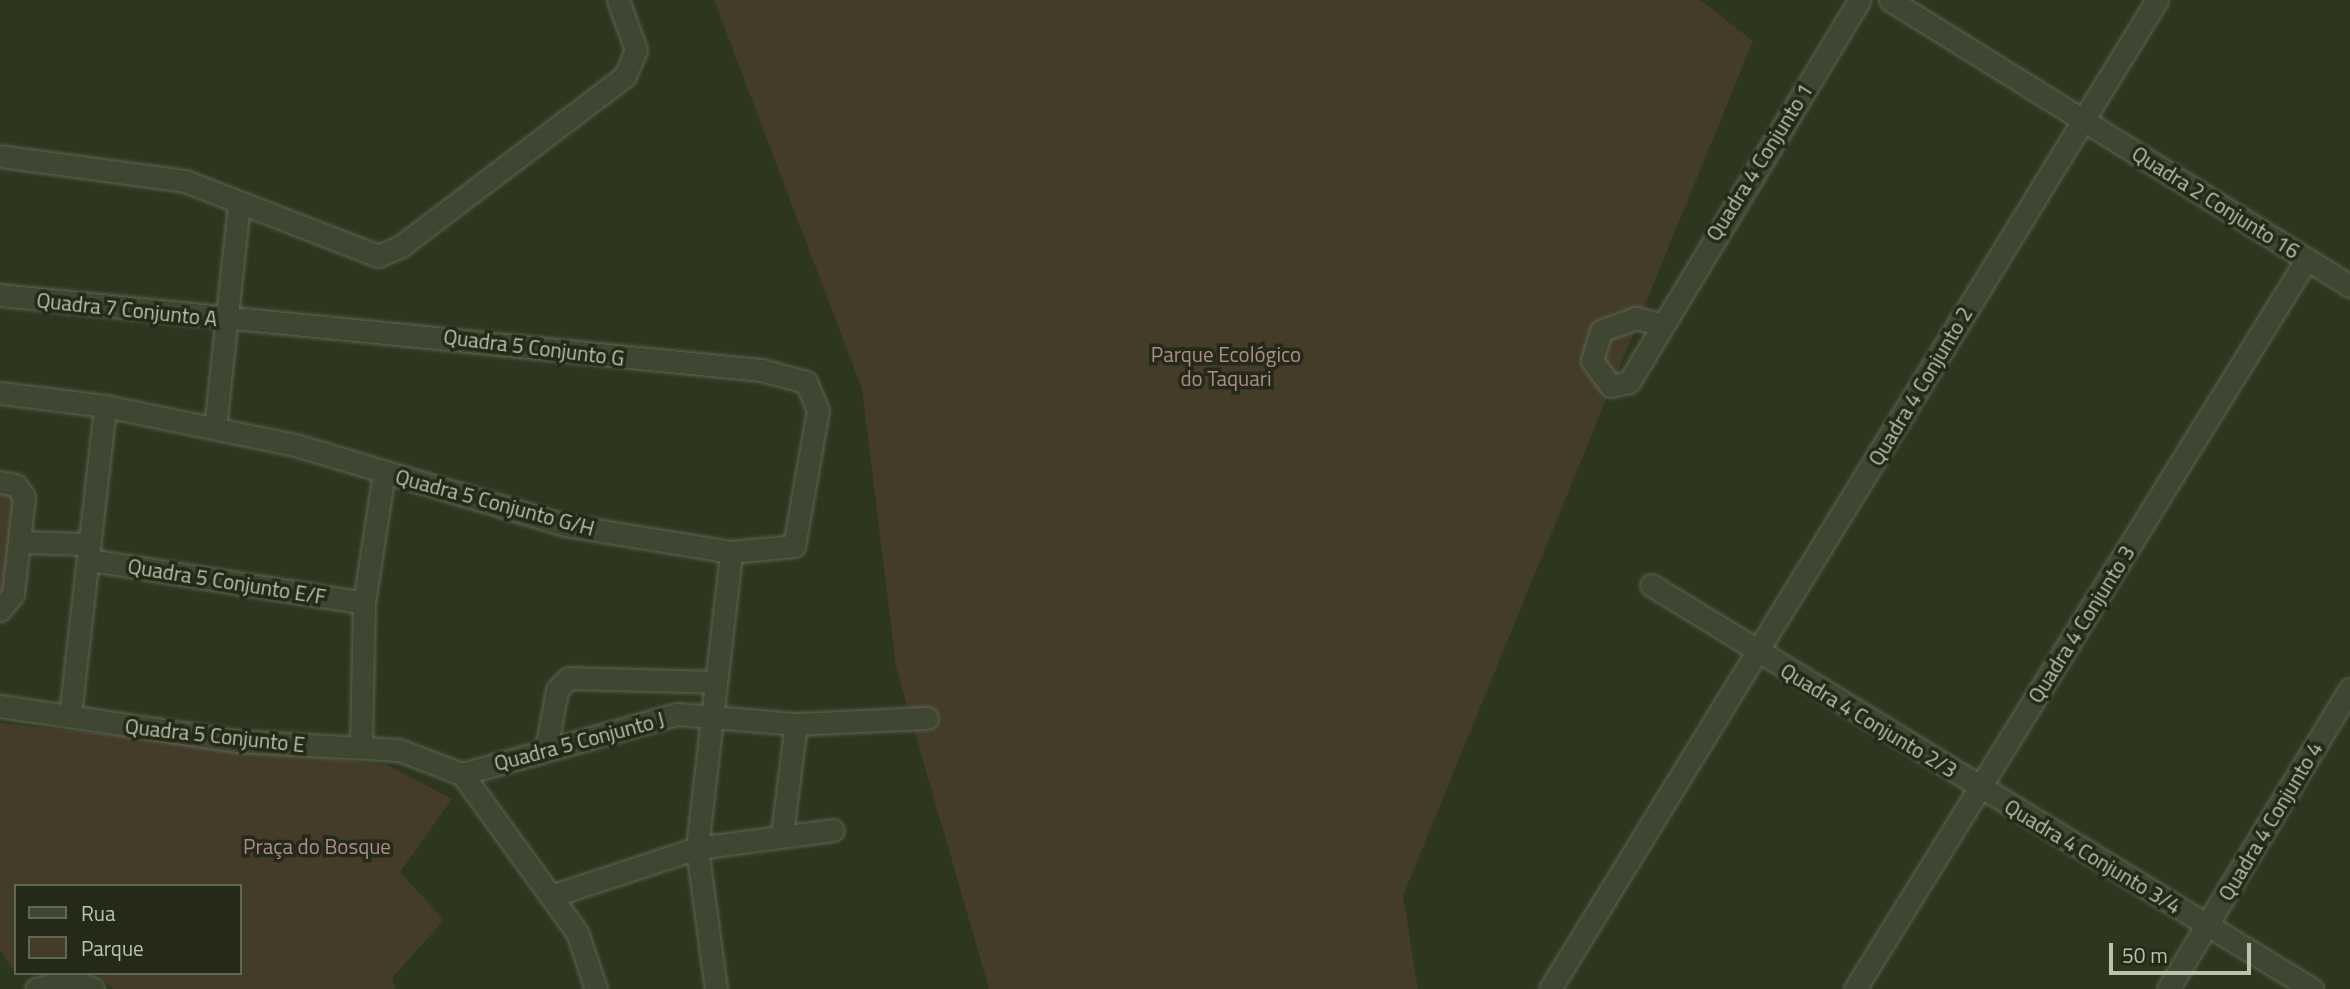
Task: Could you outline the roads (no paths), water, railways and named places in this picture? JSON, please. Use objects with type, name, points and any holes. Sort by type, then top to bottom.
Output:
[{"type":"street","points":[[0,156],[185,181],[378,256],[390,252],[625,76],[636,50],[618,0]]},
{"type":"street","name":"Quadra 4 Conjunto 1","points":[[1660,324],[1859,0]]},
{"type":"street","name":"Quadra 2 Conjunto 16","points":[[1890,0],[2350,286]]},
{"type":"street","name":"Quadra 4 Conjunto 2","points":[[1758,654],[2081,119],[2157,0]]},
{"type":"street","name":"Quadra 7 Conjunto A","points":[[0,295],[227,321],[239,203]]},
{"type":"street","name":"Quadra 4 Conjunto 3","points":[[1855,989],[2307,259]]},
{"type":"street","points":[[215,428],[227,321]]},
{"type":"street","name":"Quadra 5 Conjunto G","points":[[227,321],[446,336],[788,374],[806,382],[818,410],[799,534]]},
{"type":"street","name":"Quadra 5 Conjunto G/H","points":[[0,393],[105,405],[215,428],[384,472],[565,525],[731,552],[789,550],[799,534]]},
{"type":"street","points":[[70,715],[105,405]]},
{"type":"street","points":[[361,746],[364,603],[384,472]]},
{"type":"street","points":[[0,482],[16,485],[24,497],[23,542],[13,594],[0,610]]},
{"type":"street","name":"Quadra 5 Conjunto E/F","points":[[23,542],[364,603]]},
{"type":"street","points":[[716,989],[697,848],[731,552]]},
{"type":"street","name":"Quadra 4 Conjunto 2/3","points":[[1651,585],[1758,654],[1979,787]]},
{"type":"street","points":[[1550,989],[1758,654]]},
{"type":"street","points":[[546,749],[557,690],[568,678],[716,682]]},
{"type":"street","name":"Quadra 4 Conjunto 4","points":[[2168,989],[2350,689]]},
{"type":"street","name":"Quadra 5 Conjunto E","points":[[0,706],[237,741],[399,750],[462,774]]},
{"type":"street","name":"Quadra 5 Conjunto J","points":[[596,989],[577,932],[462,774],[648,720],[713,714],[796,723],[927,718]]},
{"type":"street","points":[[782,833],[796,723]]},
{"type":"street","name":"Quadra 4 Conjunto 3/4","points":[[1979,787],[2312,989]]},
{"type":"street","points":[[551,896],[697,848],[782,833],[833,830]]},
{"type":"street","points":[[36,989],[70,979],[93,989]]},
{"type":"park label","name":"Parque Ecológico do Taquari","points":[[1226,366]]},
{"type":"park label","name":"Praça do Bosque","points":[[317,846]]}]
